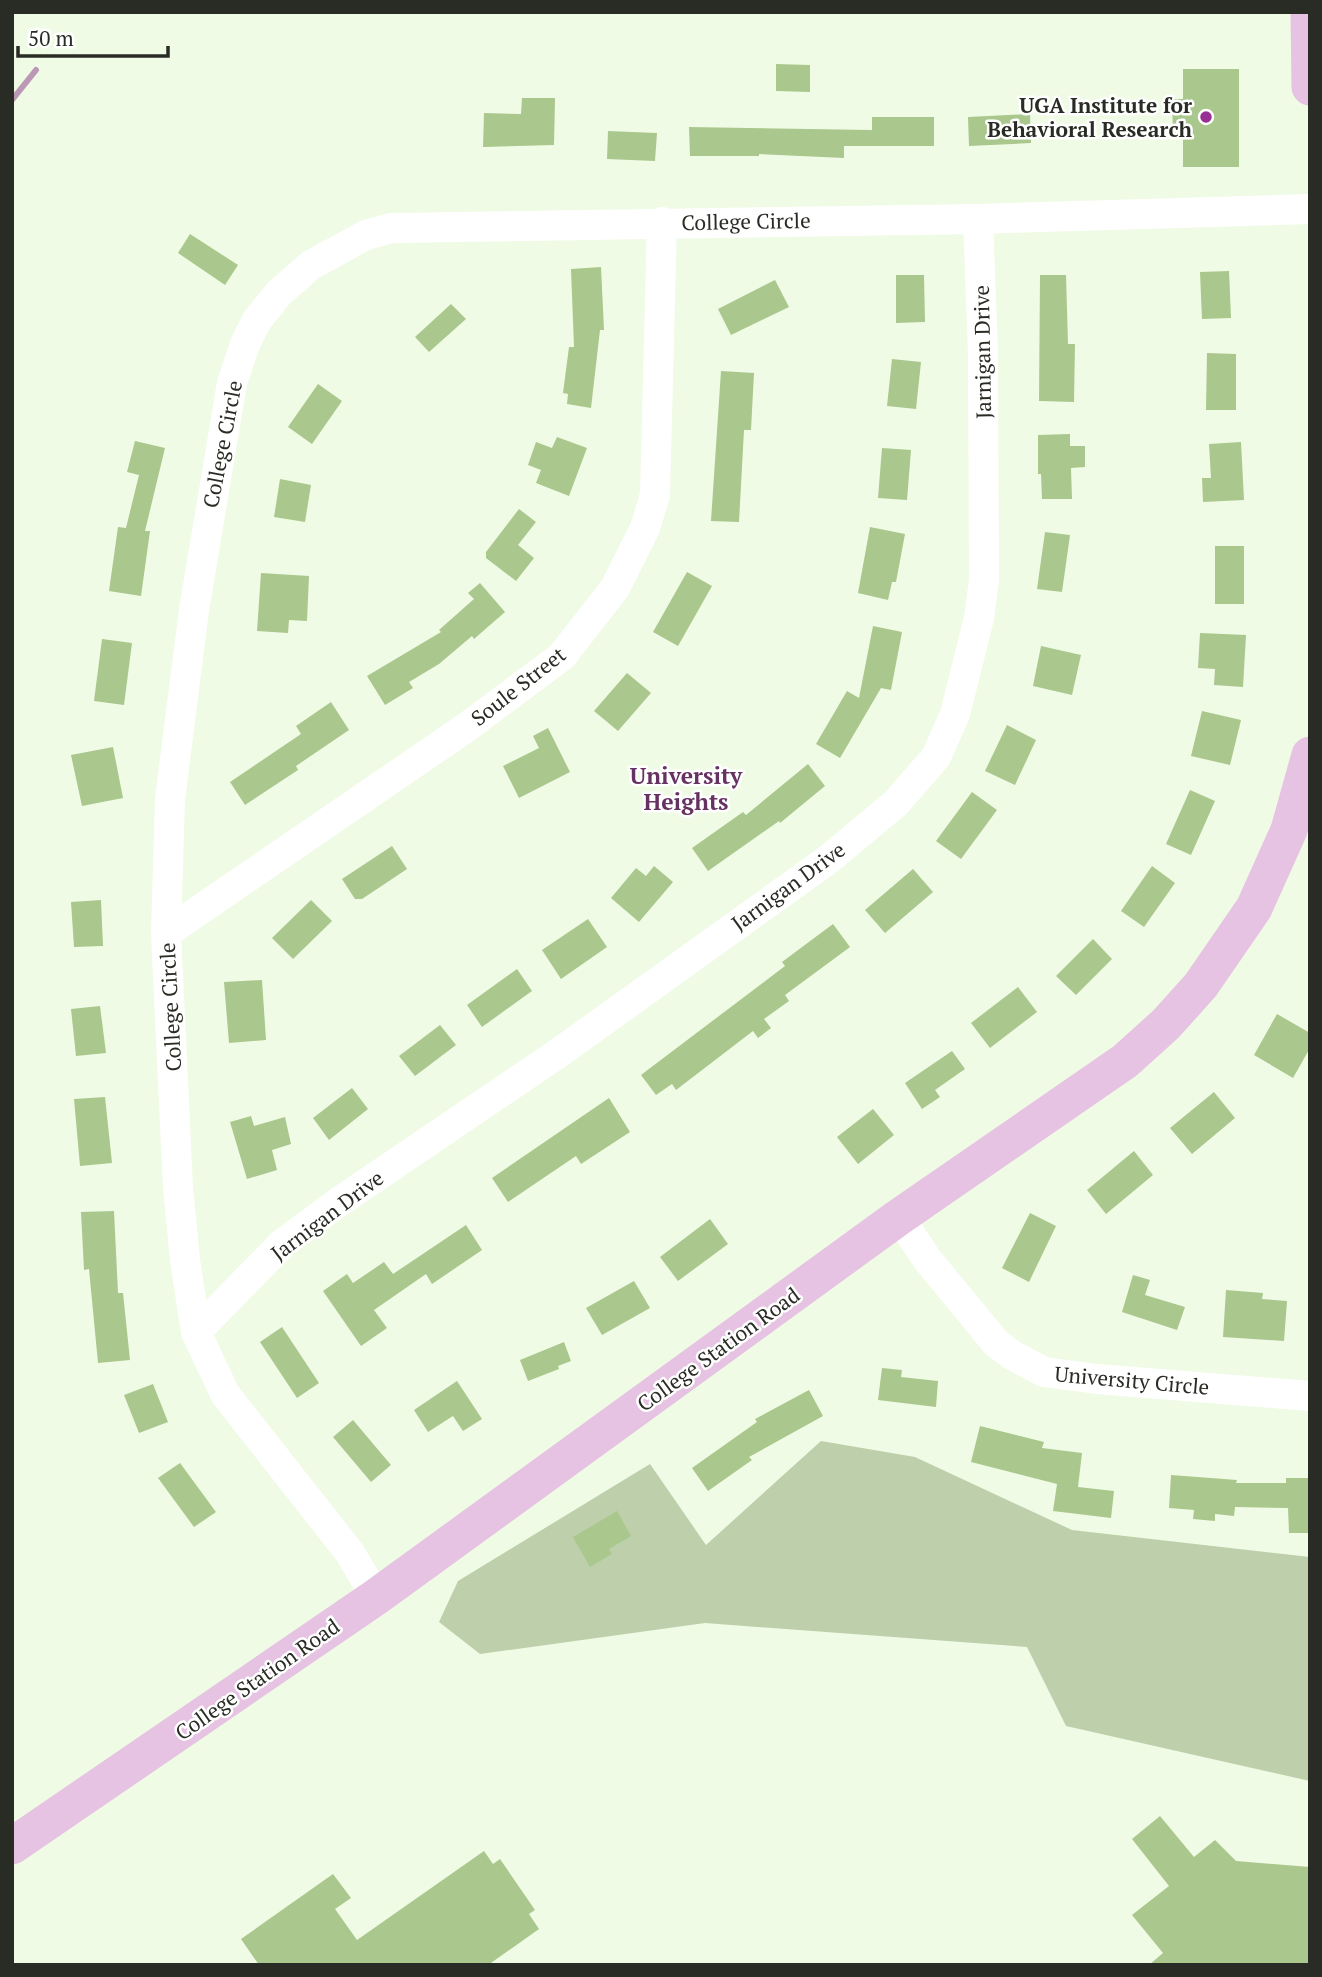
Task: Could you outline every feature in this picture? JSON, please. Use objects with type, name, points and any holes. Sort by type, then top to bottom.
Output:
[{"type":"main road","points":[[1309,12],[1310,87]]},
{"type":"main road","name":"College Station Road","points":[[12,1846],[376,1597],[899,1217],[1125,1061],[1184,1005],[1219,963],[1254,908],[1268,882],[1289,830],[1310,755]]},
{"type":"street","name":"College Circle","points":[[376,1597],[350,1553],[225,1394],[196,1332],[178,1188],[166,933],[170,799],[194,610],[232,383],[244,344],[257,320],[279,293],[311,265],[366,235],[391,228],[978,219],[1310,209]]},
{"type":"street","name":"Jarnigan Drive","points":[[196,1332],[282,1244],[336,1204],[560,1052],[829,859],[896,803],[936,757],[955,715],[979,618],[984,580],[983,353],[978,219]]},
{"type":"street","name":"Soule Street","points":[[166,933],[467,727],[562,656],[615,588],[645,528],[654,495],[663,222]]},
{"type":"street","name":"University Circle","points":[[899,1217],[926,1259],[996,1343],[1044,1372],[1097,1379],[1310,1396]]},
{"type":"green space","points":[[821,1441],[915,1457],[1072,1530],[1310,1557],[1310,1781],[1066,1726],[1027,1647],[705,1623],[480,1654],[439,1622],[458,1581],[650,1464],[706,1545]]},
{"type":"building","points":[[776,64],[810,65],[810,92],[776,91]]},
{"type":"building","name":"UGA Institute for Behavioral Research","points":[[1183,69],[1239,69],[1239,167],[1183,167],[1183,135],[1173,135],[1172,99],[1183,99]]},
{"type":"building","points":[[522,98],[555,98],[554,145],[483,147],[484,113],[521,114]]},
{"type":"building","points":[[1030,114],[1031,143],[969,146],[968,117]]},
{"type":"building","points":[[872,117],[934,117],[934,146],[844,146],[844,158],[759,154],[690,156],[689,127],[872,130]]},
{"type":"building","points":[[608,131],[657,133],[655,161],[607,159]]},
{"type":"building","points":[[190,234],[238,265],[225,285],[178,253]]},
{"type":"building","points":[[601,267],[604,330],[600,330],[591,408],[567,404],[568,394],[563,393],[569,347],[574,347],[571,269]]},
{"type":"building","points":[[1229,271],[1231,318],[1202,319],[1200,272]]},
{"type":"building","points":[[896,275],[924,275],[925,322],[896,323]]},
{"type":"building","points":[[1040,275],[1066,275],[1068,344],[1075,344],[1074,402],[1039,401]]},
{"type":"building","points":[[775,280],[789,307],[731,335],[718,309]]},
{"type":"building","points":[[451,304],[466,319],[429,352],[415,337]]},
{"type":"building","points":[[1207,353],[1236,354],[1236,410],[1206,410]]},
{"type":"building","points":[[892,359],[921,362],[916,409],[887,406]]},
{"type":"building","points":[[721,371],[754,373],[751,430],[744,430],[739,522],[711,521]]},
{"type":"building","points":[[318,384],[342,401],[312,444],[288,427]]},
{"type":"building","points":[[1070,434],[1070,446],[1085,446],[1085,467],[1071,468],[1072,499],[1042,499],[1041,474],[1038,474],[1038,435]]},
{"type":"building","points":[[557,437],[587,448],[569,496],[536,483],[541,470],[528,465],[536,442],[552,448]]},
{"type":"building","points":[[135,441],[165,448],[145,531],[150,531],[141,596],[109,591],[118,527],[126,528],[139,475],[127,472]]},
{"type":"building","points":[[1241,442],[1244,500],[1203,502],[1202,478],[1211,478],[1209,444]]},
{"type":"building","points":[[882,448],[911,450],[907,500],[878,498]]},
{"type":"building","points":[[280,479],[311,485],[305,522],[274,517]]},
{"type":"building","points":[[519,509],[536,522],[518,545],[534,558],[516,581],[486,558],[486,552]]},
{"type":"building","points":[[870,527],[905,534],[896,582],[892,582],[888,600],[858,593]]},
{"type":"building","points":[[1045,532],[1070,535],[1062,592],[1037,589]]},
{"type":"building","points":[[1215,546],[1244,546],[1244,604],[1215,604]]},
{"type":"building","points":[[687,572],[712,586],[678,646],[653,632]]},
{"type":"building","points":[[261,573],[309,576],[307,621],[289,620],[288,633],[257,631]]},
{"type":"building","points":[[480,583],[505,612],[474,639],[472,636],[439,664],[409,682],[413,688],[385,705],[367,676],[441,632],[439,630],[474,599],[468,593]]},
{"type":"building","points":[[873,626],[902,632],[891,690],[881,688],[840,758],[816,744],[847,691],[859,698]]},
{"type":"building","points":[[1200,633],[1246,635],[1243,687],[1214,685],[1215,669],[1198,668]]},
{"type":"building","points":[[102,639],[132,643],[124,705],[94,701]]},
{"type":"building","points":[[1041,646],[1081,655],[1072,695],[1033,686]]},
{"type":"building","points":[[627,673],[651,693],[618,731],[594,711]]},
{"type":"building","points":[[331,702],[349,730],[296,766],[298,770],[245,805],[230,782],[301,734],[296,726]]},
{"type":"building","points":[[1202,711],[1241,720],[1230,765],[1191,756]]},
{"type":"building","points":[[1007,725],[1036,740],[1015,785],[985,771]]},
{"type":"building","points":[[548,728],[570,772],[519,798],[503,766],[539,748],[533,736]]},
{"type":"building","points":[[113,747],[123,798],[82,806],[71,755]]},
{"type":"building","points":[[808,764],[825,786],[780,823],[779,821],[708,871],[692,848],[743,812],[746,815]]},
{"type":"building","points":[[1190,790],[1215,801],[1191,855],[1166,844]]},
{"type":"building","points":[[972,792],[997,810],[961,859],[936,841]]},
{"type":"building","points":[[392,846],[407,869],[362,899],[355,899],[342,879]]},
{"type":"building","points":[[654,866],[673,882],[639,922],[611,898],[636,868],[646,876]]},
{"type":"building","points":[[1152,866],[1175,883],[1144,927],[1121,911]]},
{"type":"building","points":[[913,869],[933,892],[885,933],[865,910]]},
{"type":"building","points":[[101,900],[103,946],[74,947],[71,902]]},
{"type":"building","points":[[311,900],[332,921],[293,959],[272,938]]},
{"type":"building","points":[[588,919],[607,947],[561,979],[542,950]]},
{"type":"building","points":[[833,924],[850,947],[785,995],[789,1001],[764,1019],[771,1028],[758,1038],[753,1031],[676,1090],[672,1084],[656,1095],[641,1075],[785,966],[782,962]]},
{"type":"building","points":[[1093,939],[1112,959],[1076,995],[1056,976]]},
{"type":"building","points":[[517,969],[532,991],[482,1027],[467,1005]]},
{"type":"building","points":[[262,980],[266,1040],[229,1043],[224,982]]},
{"type":"building","points":[[1018,987],[1037,1012],[990,1048],[971,1023]]},
{"type":"building","points":[[100,1006],[106,1053],[76,1056],[71,1009]]},
{"type":"building","points":[[1277,1014],[1310,1033],[1310,1048],[1293,1078],[1254,1055]]},
{"type":"building","points":[[440,1025],[456,1045],[415,1076],[399,1056]]},
{"type":"building","points":[[952,1051],[965,1069],[935,1090],[940,1097],[922,1109],[905,1083]]},
{"type":"building","points":[[352,1088],[368,1109],[329,1140],[313,1118]]},
{"type":"building","points":[[1214,1092],[1235,1118],[1192,1154],[1170,1128]]},
{"type":"building","points":[[105,1097],[112,1163],[80,1166],[74,1099]]},
{"type":"building","points":[[609,1098],[630,1132],[581,1164],[576,1156],[508,1202],[492,1178]]},
{"type":"building","points":[[873,1109],[894,1135],[858,1164],[837,1137]]},
{"type":"building","points":[[251,1116],[254,1126],[285,1117],[291,1144],[272,1150],[277,1170],[247,1179],[230,1122]]},
{"type":"building","points":[[1134,1151],[1153,1175],[1106,1214],[1087,1190]]},
{"type":"building","points":[[114,1211],[118,1293],[123,1293],[130,1360],[98,1363],[89,1269],[84,1270],[81,1212]]},
{"type":"building","points":[[1030,1213],[1056,1226],[1029,1282],[1002,1268]]},
{"type":"building","points":[[710,1219],[728,1244],[678,1281],[660,1257]]},
{"type":"building","points":[[466,1225],[482,1250],[432,1284],[426,1274],[374,1310],[387,1328],[361,1346],[323,1291],[347,1274],[353,1283],[384,1262],[393,1274]]},
{"type":"building","points":[[1133,1275],[1150,1280],[1145,1295],[1185,1307],[1177,1330],[1122,1312]]},
{"type":"building","points":[[634,1281],[650,1308],[602,1335],[586,1308]]},
{"type":"building","points":[[1226,1290],[1263,1293],[1262,1299],[1287,1301],[1284,1341],[1223,1337]]},
{"type":"building","points":[[282,1327],[319,1383],[297,1398],[260,1342]]},
{"type":"building","points":[[564,1342],[571,1361],[558,1366],[559,1369],[528,1381],[520,1360]]},
{"type":"building","points":[[882,1368],[902,1370],[901,1377],[938,1381],[936,1407],[878,1400]]},
{"type":"building","points":[[457,1381],[482,1419],[463,1431],[453,1416],[428,1432],[414,1410]]},
{"type":"building","points":[[153,1384],[168,1422],[139,1433],[124,1395]]},
{"type":"building","points":[[809,1390],[823,1416],[749,1457],[752,1460],[708,1491],[692,1468],[757,1422],[755,1419]]},
{"type":"building","points":[[353,1420],[391,1465],[371,1482],[333,1437]]},
{"type":"building","points":[[980,1426],[1044,1442],[1042,1448],[1082,1453],[1078,1487],[1114,1491],[1111,1518],[1053,1511],[1057,1484],[971,1462]]},
{"type":"building","points":[[180,1463],[216,1512],[194,1527],[158,1478]]},
{"type":"building","points":[[1171,1475],[1237,1480],[1236,1483],[1286,1483],[1286,1478],[1310,1478],[1310,1533],[1289,1533],[1288,1508],[1235,1507],[1234,1516],[1215,1514],[1215,1521],[1193,1519],[1194,1510],[1169,1508]]},
{"type":"building","points":[[617,1511],[631,1536],[609,1549],[612,1554],[590,1567],[573,1537]]},
{"type":"building","points":[[1160,1816],[1194,1857],[1215,1840],[1236,1861],[1310,1867],[1310,1965],[1149,1965],[1163,1953],[1132,1915],[1169,1886],[1132,1839]]},
{"type":"building","points":[[484,1851],[493,1864],[500,1859],[535,1910],[529,1914],[539,1929],[488,1965],[259,1965],[241,1939],[333,1874],[351,1898],[335,1909],[357,1940]]},
{"type":"waterway","points":[[12,100],[36,70]]},
{"type":"place","name":"UGA Institute for Behavioral Research","points":[[1206,117]]},
{"type":"district","name":"University Heights","points":[[686,788]]}]
